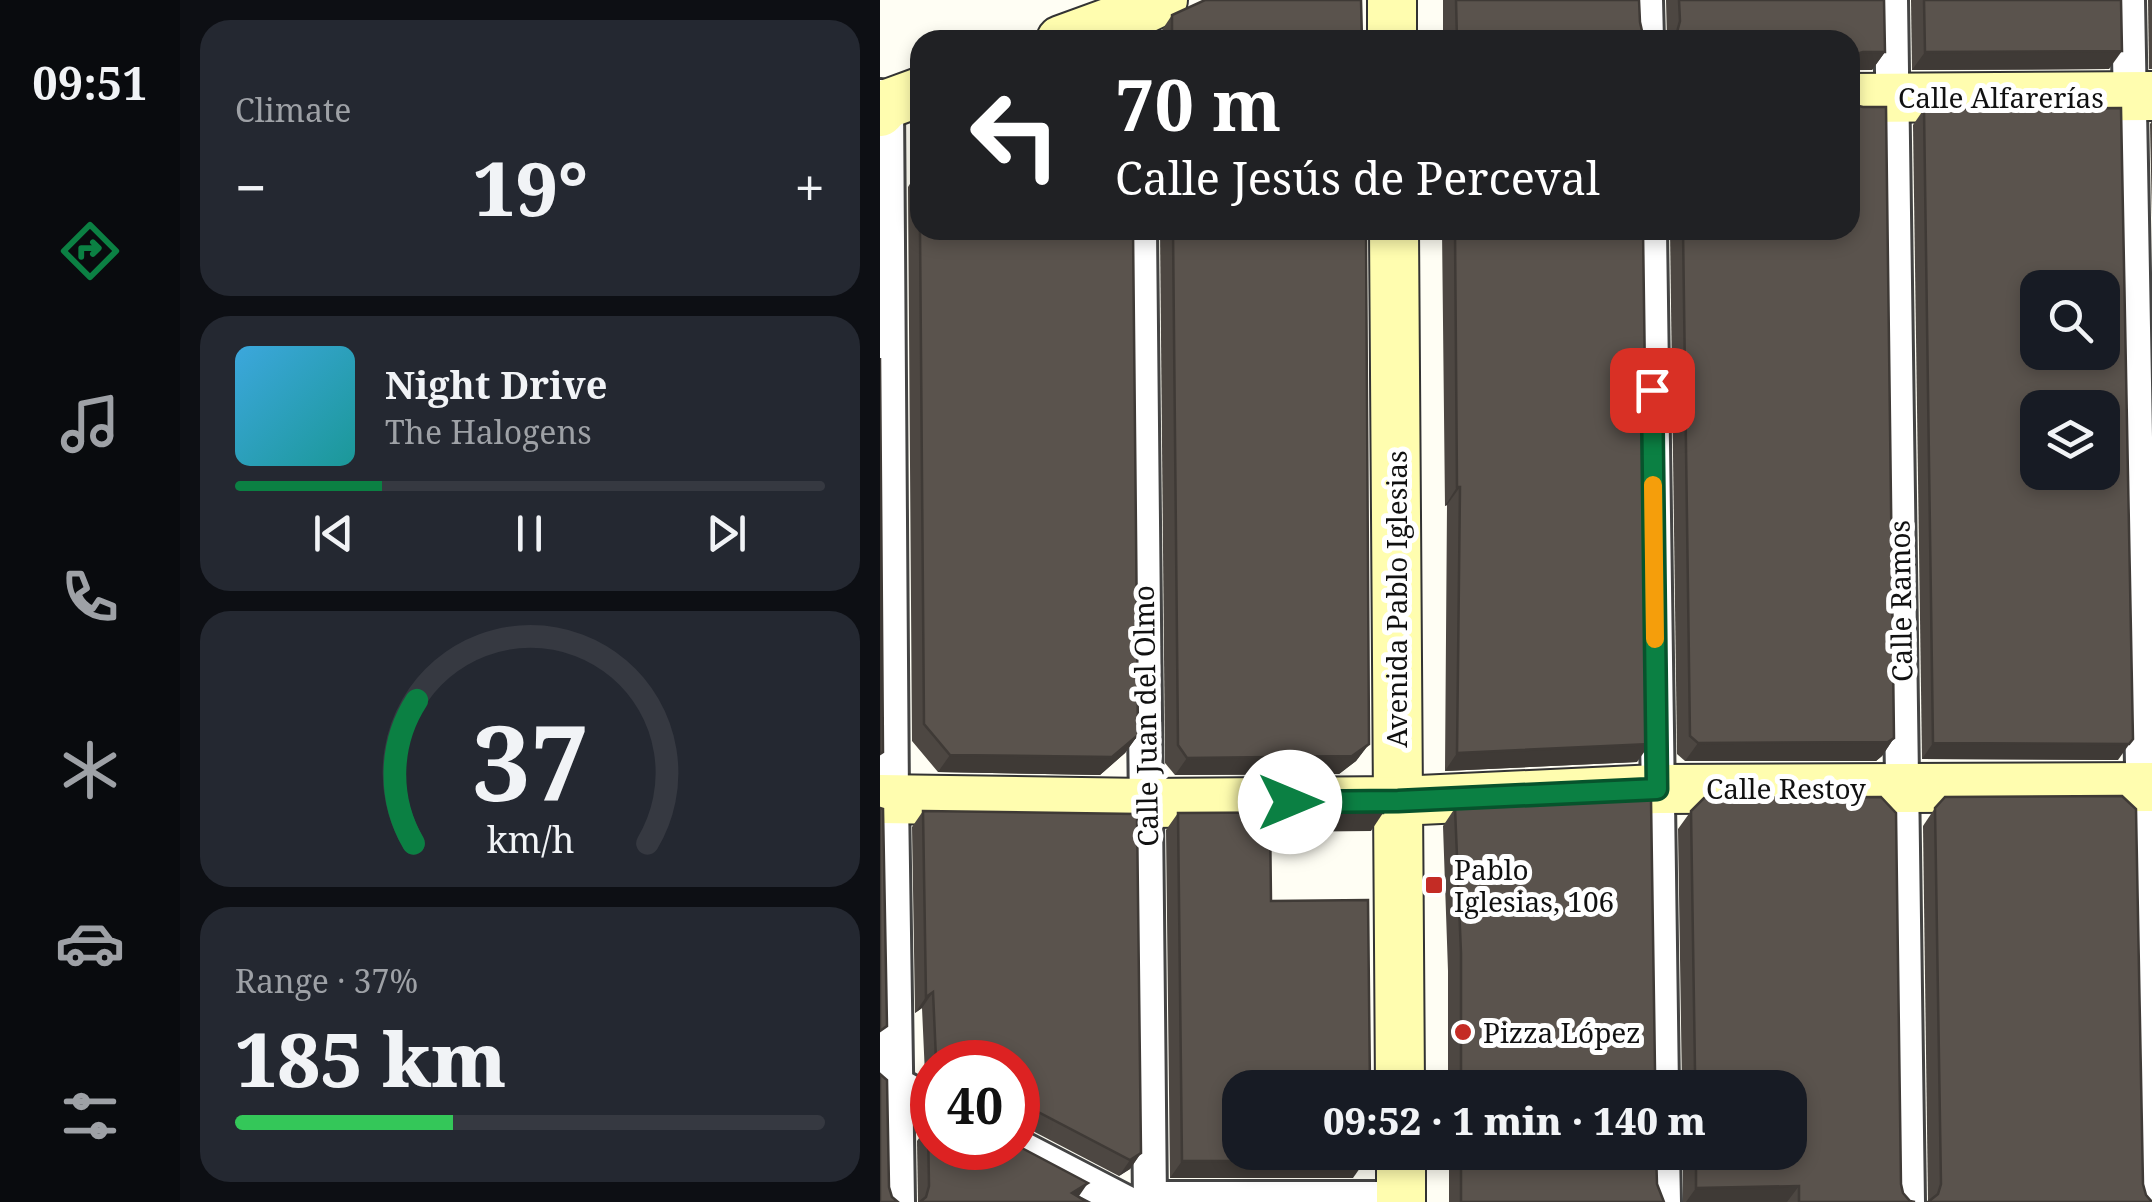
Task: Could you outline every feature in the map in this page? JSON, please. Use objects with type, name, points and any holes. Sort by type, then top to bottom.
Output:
[{"type":"street","points":[[1392,0],[1392,30]]},
{"type":"street","points":[[1646,0],[1647,30]]},
{"type":"street","name":"Calle Ramos","points":[[1891,0],[1872,97],[1903,787],[1908,1202]]},
{"type":"street","points":[[2128,0],[2141,96],[2150,1202]]},
{"type":"street","points":[[1098,30],[1147,17]]},
{"type":"street","name":"Calle Alfarerías","points":[[1872,97],[2141,96]]},
{"type":"street","points":[[897,102],[886,799],[888,1080],[898,1202]]},
{"type":"street","name":"Calle Juan del Olmo","points":[[1140,240],[1146,802],[1142,1201]]},
{"type":"street","name":"Avenida Pablo Iglesias","points":[[1394,240],[1400,1070]]},
{"type":"street","points":[[1650,240],[1662,1070]]},
{"type":"street","name":"Calle Restoy","points":[[886,799],[1398,801],[1657,789],[2147,787]]},
{"type":"street","points":[[1040,1156],[1142,1201],[1401,1184]]},
{"type":"street","points":[[1663,1170],[1664,1202]]},
{"type":"building","points":[[1205,0],[1361,0],[1362,30],[1172,30],[1172,15]]},
{"type":"building","points":[[1456,0],[1639,0],[1642,30],[1457,30]]},
{"type":"building","points":[[1679,0],[1884,0],[1885,52],[1860,53],[1860,30],[1678,30]]},
{"type":"building","points":[[1924,0],[2121,0],[2122,51],[1925,52]]},
{"type":"building","points":[[1860,106],[1886,107],[1894,738],[1888,742],[1698,743],[1690,736],[1683,240],[1860,240]]},
{"type":"building","points":[[2121,108],[2133,739],[2129,744],[1933,743],[1924,109]]},
{"type":"building","points":[[920,240],[1133,240],[1138,735],[1112,757],[950,755],[924,724]]},
{"type":"building","points":[[1173,240],[1366,240],[1369,744],[1352,756],[1187,758],[1178,745]]},
{"type":"building","points":[[1455,240],[1643,240],[1650,744],[1457,753]]},
{"type":"building","points":[[880,358],[883,752],[880,754]]},
{"type":"building","points":[[2122,796],[2136,809],[2143,1184],[2152,1202],[1928,1202],[1938,1194],[1941,1184],[1935,808],[1945,797]]},
{"type":"building","points":[[1881,797],[1896,813],[1901,1184],[1903,1193],[1915,1202],[1799,1202],[1799,1186],[1696,1188],[1696,1170],[1807,1170],[1807,1070],[1695,1070],[1691,811],[1704,798]]},
{"type":"building","points":[[1651,799],[1655,1070],[1461,1070],[1455,808]]},
{"type":"building","points":[[880,808],[887,1026],[880,1031]]},
{"type":"building","points":[[923,811],[1137,814],[1141,1153],[1130,1160],[1040,1113],[1040,1040],[935,1040],[933,992],[926,997]]},
{"type":"building","points":[[1383,812],[1270,814],[1271,901],[1368,900],[1370,1070],[1222,1070],[1222,1161],[1182,1161],[1178,813]]},
{"type":"building","points":[[880,1074],[887,1080],[889,1187],[898,1202],[880,1202]]},
{"type":"building","points":[[1040,1158],[1088,1183],[1072,1193],[1087,1202],[920,1202],[929,1186],[929,1170],[1040,1170]]},
{"type":"building","points":[[1461,1170],[1657,1170],[1664,1202],[1461,1202]]},
{"type":"slow traffic","points":[[1653,485],[1655,639]]},
{"type":"place","name":"Pablo Iglesias, 106","points":[[1434,885]]},
{"type":"place","name":"Pizza López","points":[[1463,1032]]},
{"type":"route","points":[[1290,802],[1657,789],[1652,390]]}]
